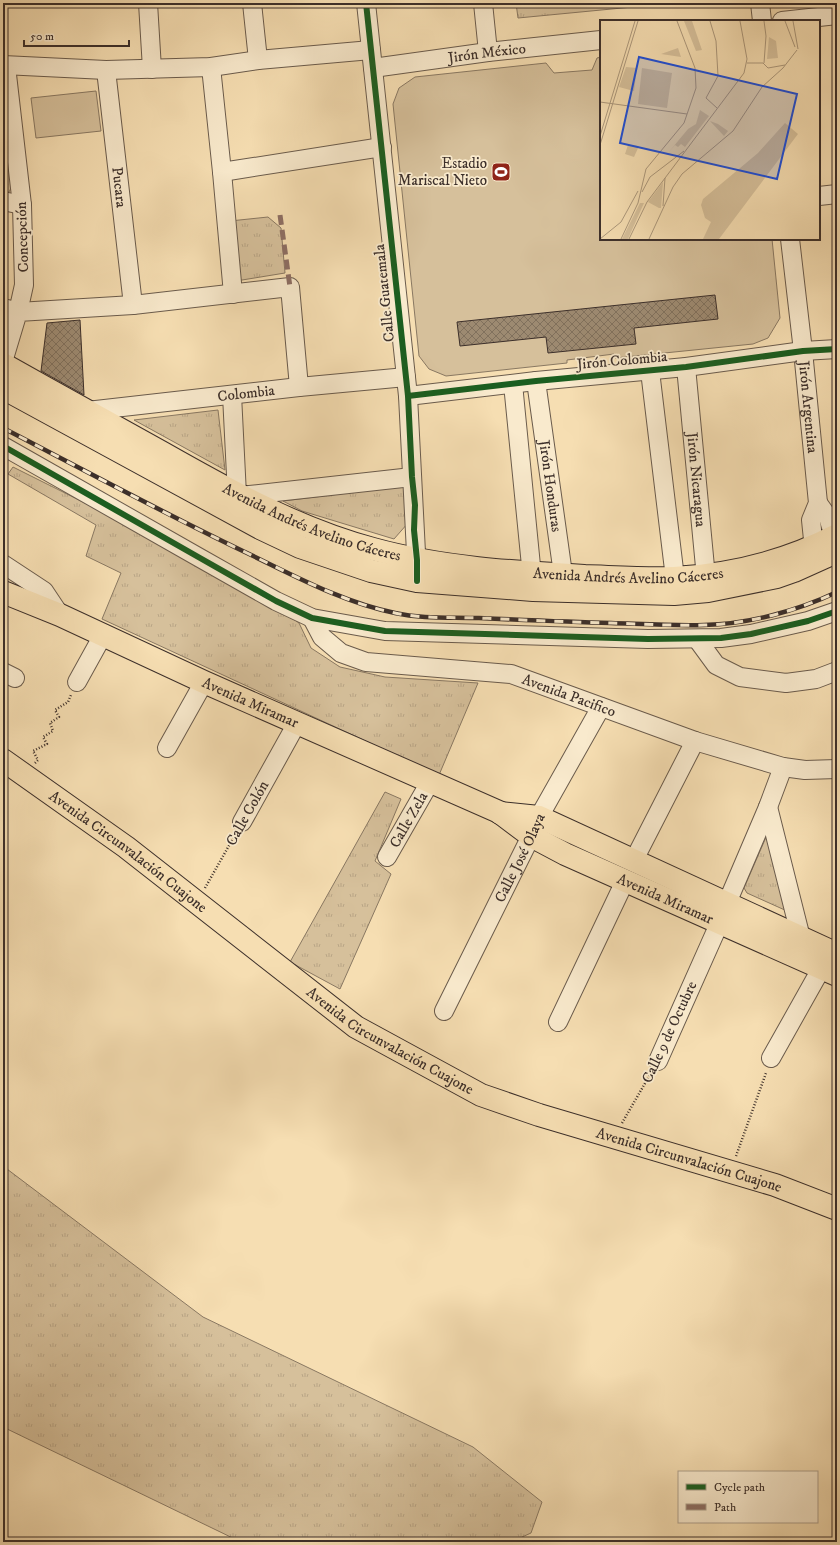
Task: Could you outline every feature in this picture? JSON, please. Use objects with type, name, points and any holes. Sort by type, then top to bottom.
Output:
[{"type":"main road","name":"Avenida Andrés Avelino Cáceres","points":[[3,363],[239,496],[324,534],[370,549],[417,570]]},
{"type":"main road","name":"Avenida Andrés Avelino Cáceres","points":[[3,388],[262,529],[300,547],[372,570],[494,569],[533,581],[563,583],[607,577],[674,586],[707,583],[753,566],[815,553],[836,542]]},
{"type":"main road","name":"Avenida Miramar","points":[[3,592],[60,615],[204,682],[499,812],[535,827],[634,860],[837,954]]},
{"type":"main road","name":"Avenida Circunvalación Cuajone","points":[[12,766],[126,847],[356,1027],[482,1095],[539,1115],[775,1185],[837,1209]]},
{"type":"main road","name":"Avenida Miramar","points":[[535,827],[565,854],[829,972]]},
{"type":"street","points":[[148,3],[152,69]]},
{"type":"street","points":[[252,3],[258,60]]},
{"type":"street","name":"Calle Guatemala","points":[[366,3],[408,396],[412,478],[415,504],[414,530],[417,570]]},
{"type":"street","points":[[483,3],[488,52]]},
{"type":"street","points":[[760,3],[762,20]]},
{"type":"street","points":[[791,20],[837,15]]},
{"type":"street","name":"Jirón México","points":[[373,68],[488,52],[600,40]]},
{"type":"street","points":[[4,66],[106,70],[211,67],[258,60],[371,50]]},
{"type":"street","name":"Concepción","points":[[3,363],[11,310],[24,285],[22,205],[4,66]]},
{"type":"street","points":[[211,67],[233,294]]},
{"type":"street","name":"Pucara","points":[[106,70],[133,305]]},
{"type":"street","points":[[222,172],[382,147]]},
{"type":"street","points":[[820,196],[837,194]]},
{"type":"street","points":[[3,201],[22,205]]},
{"type":"street","name":"Jirón Argentina","points":[[790,240],[818,503],[811,520],[815,553]]},
{"type":"street","points":[[11,310],[133,305],[290,287],[299,387]]},
{"type":"street","name":"Jirón Colombia","points":[[408,396],[536,381],[650,371],[837,349]]},
{"type":"street","name":"Jirón Nicaragua","points":[[686,367],[707,583]]},
{"type":"street","points":[[650,371],[674,586]]},
{"type":"street","name":"Colombia","points":[[87,411],[299,387],[406,378]]},
{"type":"street","name":"Jirón Honduras","points":[[536,381],[563,583]]},
{"type":"street","name":"Jirón Honduras","points":[[513,384],[533,581]]},
{"type":"street","points":[[232,395],[239,496],[412,478]]},
{"type":"street","points":[[3,446],[200,558],[312,618],[385,631],[648,639],[721,638],[751,634],[801,623],[837,611]]},
{"type":"street","name":"Jirón Argentina","points":[[818,503],[828,517],[836,542]]},
{"type":"street","points":[[3,564],[44,591],[60,615]]},
{"type":"street","name":"Avenida Pacifico","points":[[312,618],[322,637],[340,653],[366,662],[511,674],[695,741],[783,767],[805,770],[837,769]]},
{"type":"street","points":[[77,682],[103,635]]},
{"type":"street","points":[[697,638],[716,664],[740,677],[786,683],[816,679],[837,671]]},
{"type":"street","points":[[167,748],[204,682]]},
{"type":"street","name":"Calle José Olaya","points":[[444,1011],[535,827],[601,707]]},
{"type":"street","name":"Calle Colón","points":[[242,822],[298,723]]},
{"type":"street","points":[[634,860],[695,741]]},
{"type":"street","points":[[727,903],[768,808],[783,767]]},
{"type":"street","name":"Calle Zela","points":[[387,857],[430,782]]},
{"type":"street","points":[[768,808],[801,938]]},
{"type":"street","points":[[558,1022],[625,881]]},
{"type":"street","name":"Calle 9 de Octubre","points":[[658,1061],[719,924]]},
{"type":"street","points":[[771,1058],[829,972]]},
{"type":"path","points":[[12,766],[33,766],[38,760],[32,751],[47,744],[43,737],[53,731],[50,724],[60,717],[55,710],[68,702],[77,682]]},
{"type":"path","points":[[730,1172],[771,1058]]},
{"type":"green space","points":[[516,3],[674,3],[518,18]]},
{"type":"green space","name":"Estadio Mariscal Nieto","points":[[600,57],[600,240],[772,240],[780,318],[768,338],[753,344],[615,358],[614,354],[567,360],[567,363],[446,376],[429,369],[419,356],[393,104],[399,88],[415,77],[546,63],[554,73],[592,70],[597,58]]},
{"type":"green space","points":[[96,91],[101,131],[36,138],[31,98]]},
{"type":"green space","points":[[3,103],[13,184],[9,192],[3,193]]},
{"type":"green space","points":[[268,217],[281,228],[285,273],[236,281],[230,221]]},
{"type":"green space","points":[[218,410],[225,470],[134,420]]},
{"type":"green space","points":[[13,467],[103,512],[275,606],[299,623],[311,648],[340,667],[385,677],[478,683],[439,775],[102,619],[121,573],[86,556],[96,525],[8,474]]},
{"type":"green space","points":[[404,486],[408,523],[394,539],[302,511],[283,501]]},
{"type":"green space","points":[[385,792],[401,799],[375,861],[391,874],[340,989],[290,962]]},
{"type":"green space","points":[[767,835],[787,911],[747,893],[744,888]]},
{"type":"green space","points":[[3,1166],[203,1317],[473,1447],[542,1502],[531,1533],[522,1537],[519,1542],[241,1542],[3,1427]]},
{"type":"building","points":[[715,295],[718,319],[634,328],[636,344],[548,353],[546,337],[460,346],[457,322]]},
{"type":"building","points":[[80,320],[84,395],[41,371],[47,323]]},
{"type":"railway","points":[[3,428],[186,523],[319,588],[375,608],[405,615],[562,622],[704,625],[738,622],[789,611],[837,592]]},
{"type":"marked path","points":[[280,215],[290,287]]},
{"type":"cycle path","points":[[366,3],[408,396],[415,505],[414,530],[417,560],[417,581]]},
{"type":"cycle path","points":[[408,396],[536,381],[686,367],[803,351],[837,349]]},
{"type":"cycle path","points":[[3,446],[276,601],[312,618],[385,631],[648,639],[721,638],[751,634],[808,621],[837,611]]},
{"type":"place","name":"Estadio Mariscal Nieto","points":[[501,172]]}]
